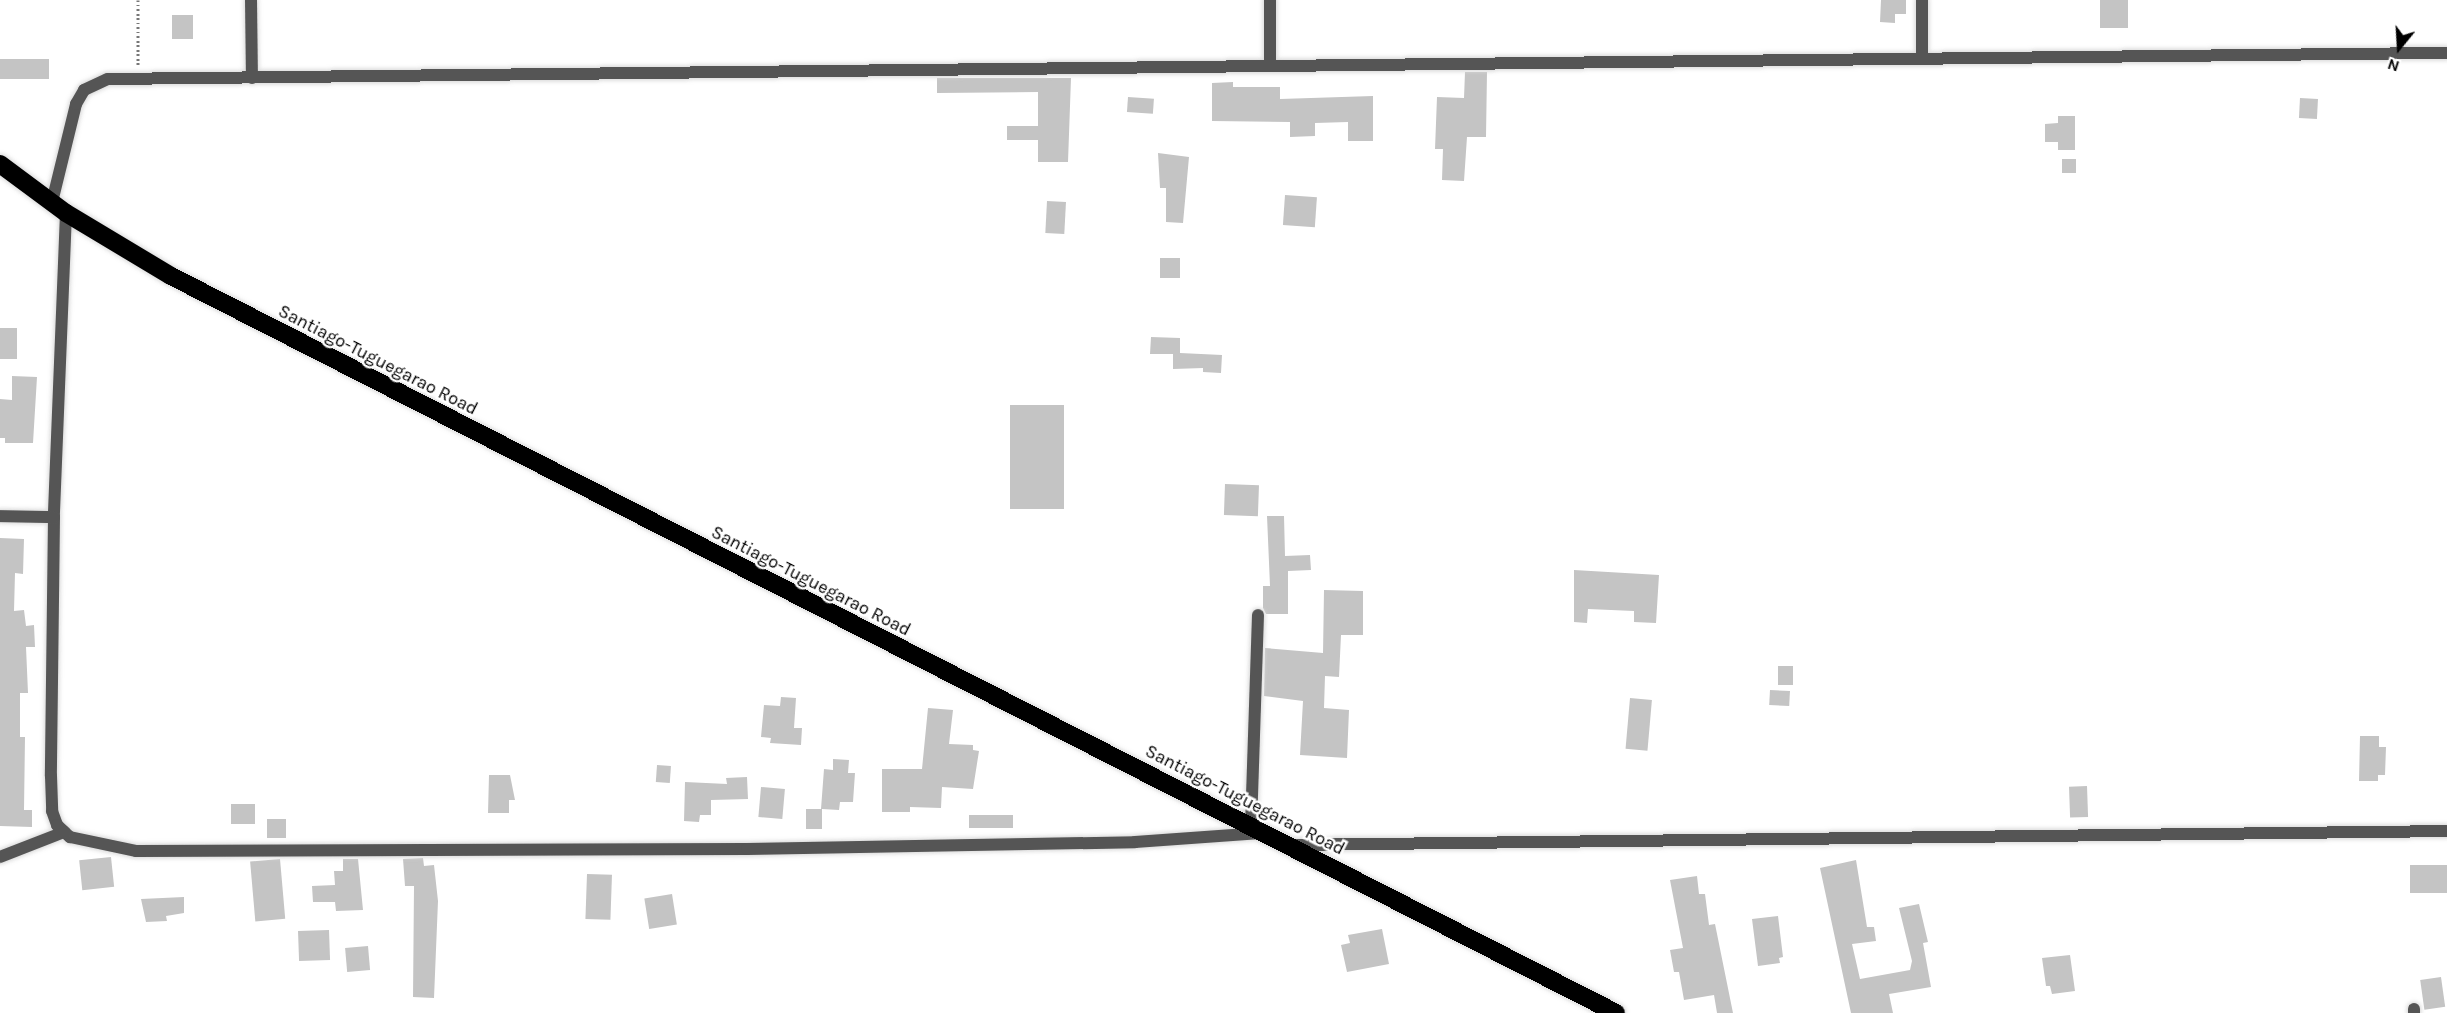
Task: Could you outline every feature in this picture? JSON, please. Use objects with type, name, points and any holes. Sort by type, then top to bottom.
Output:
[{"type":"highway","name":"Santiago-Tuguegarao Road","points":[[0,164],[59,208],[171,276],[1616,1013]]},
{"type":"street","points":[[251,0],[252,78]]},
{"type":"street","points":[[1270,0],[1270,66]]},
{"type":"street","points":[[1922,0],[1923,58]]},
{"type":"street","points":[[1258,615],[1258,830],[1135,842],[759,849],[136,851],[86,842],[64,832],[52,812],[51,776],[59,208],[71,121],[84,90],[108,79],[2447,53]]},
{"type":"street","points":[[0,516],[54,517]]},
{"type":"street","points":[[1288,845],[2447,831]]},
{"type":"street","points":[[0,857],[64,832]]},
{"type":"path","points":[[138,0],[138,79]]},
{"type":"building","points":[[1881,0],[1906,0],[1906,14],[1895,14],[1895,23],[1880,22]]},
{"type":"building","points":[[2100,0],[2128,0],[2128,28],[2100,28]]},
{"type":"building","points":[[172,15],[193,15],[193,39],[172,39]]},
{"type":"building","points":[[0,59],[49,59],[49,79],[0,79]]},
{"type":"building","points":[[1465,72],[1487,72],[1486,137],[1467,137],[1464,181],[1442,180],[1443,149],[1435,149],[1437,97],[1464,98]]},
{"type":"building","points":[[937,78],[1071,78],[1068,162],[1038,162],[1038,140],[1007,140],[1007,126],[1038,126],[1038,92],[937,93]]},
{"type":"building","points":[[1233,82],[1233,87],[1280,87],[1280,99],[1373,96],[1373,141],[1348,141],[1348,122],[1315,123],[1315,136],[1290,137],[1290,122],[1212,121],[1212,83]]},
{"type":"building","points":[[1128,97],[1154,99],[1153,114],[1127,112]]},
{"type":"building","points":[[2300,98],[2318,99],[2317,119],[2299,118]]},
{"type":"building","points":[[2058,116],[2075,116],[2075,150],[2058,150],[2058,142],[2045,142],[2045,124],[2058,123]]},
{"type":"building","points":[[1158,153],[1189,157],[1183,223],[1166,222],[1166,188],[1160,188]]},
{"type":"building","points":[[2062,159],[2076,159],[2076,173],[2062,173]]},
{"type":"building","points":[[1285,195],[1317,197],[1315,227],[1283,225]]},
{"type":"building","points":[[1047,201],[1066,202],[1064,234],[1045,233]]},
{"type":"building","points":[[1160,258],[1180,258],[1180,278],[1160,278]]},
{"type":"building","points":[[0,328],[17,328],[17,359],[0,359]]},
{"type":"building","points":[[1151,337],[1180,338],[1180,353],[1222,355],[1221,373],[1203,372],[1203,368],[1173,369],[1173,354],[1150,354]]},
{"type":"building","points":[[12,376],[37,377],[33,443],[5,443],[5,438],[0,438],[0,399],[12,400]]},
{"type":"building","points":[[1010,405],[1064,405],[1064,509],[1010,509]]},
{"type":"building","points":[[1225,484],[1259,485],[1258,516],[1224,515]]},
{"type":"building","points":[[1267,516],[1284,516],[1285,556],[1310,555],[1311,570],[1288,571],[1288,614],[1266,614],[1263,608],[1263,586],[1270,586]]},
{"type":"building","points":[[0,538],[24,539],[23,574],[15,573],[14,611],[24,610],[26,626],[34,625],[35,647],[26,647],[28,693],[20,693],[20,737],[25,737],[24,810],[32,810],[32,827],[0,826]]},
{"type":"building","points":[[1574,570],[1659,575],[1656,623],[1634,622],[1634,611],[1588,609],[1587,623],[1574,622]]},
{"type":"building","points":[[1324,590],[1363,591],[1363,635],[1341,635],[1339,677],[1325,676],[1324,708],[1349,710],[1347,758],[1300,755],[1303,701],[1264,696],[1265,648],[1323,653]]},
{"type":"building","points":[[1778,666],[1793,666],[1793,685],[1778,685]]},
{"type":"building","points":[[1770,690],[1790,691],[1789,706],[1769,705]]},
{"type":"building","points":[[781,697],[796,698],[794,728],[802,728],[801,745],[770,743],[771,738],[761,737],[764,705],[780,706]]},
{"type":"building","points":[[1630,698],[1652,700],[1647,751],[1626,749]]},
{"type":"building","points":[[928,708],[953,710],[949,744],[973,745],[973,750],[979,751],[973,789],[942,787],[941,808],[910,807],[910,812],[882,812],[882,769],[922,769]]},
{"type":"building","points":[[2360,736],[2379,736],[2379,747],[2386,747],[2385,775],[2378,775],[2378,781],[2359,781]]},
{"type":"building","points":[[833,759],[849,760],[848,773],[855,773],[853,802],[840,802],[839,810],[822,809],[822,829],[806,829],[806,809],[821,809],[824,769],[833,770]]},
{"type":"building","points":[[657,765],[671,766],[670,783],[656,782]]},
{"type":"building","points":[[489,775],[510,775],[515,800],[509,800],[509,813],[488,813]]},
{"type":"building","points":[[747,777],[748,799],[711,800],[711,815],[700,815],[699,822],[684,821],[685,782],[727,784],[726,778]]},
{"type":"building","points":[[2087,786],[2088,817],[2070,818],[2069,787]]},
{"type":"building","points":[[761,787],[785,789],[782,819],[758,817]]},
{"type":"building","points":[[231,804],[255,804],[255,824],[231,824]]},
{"type":"building","points":[[969,815],[1013,815],[1013,828],[969,828]]},
{"type":"building","points":[[267,819],[286,819],[286,838],[267,838]]},
{"type":"building","points":[[111,857],[114,887],[82,890],[79,860]]},
{"type":"building","points":[[423,858],[424,866],[434,865],[438,901],[434,998],[413,997],[414,886],[405,886],[403,859]]},
{"type":"building","points":[[280,859],[285,919],[255,921],[250,862]]},
{"type":"building","points":[[343,859],[358,859],[363,910],[336,911],[335,902],[313,902],[312,886],[335,885],[334,871],[343,871]]},
{"type":"building","points":[[1856,860],[1867,927],[1874,927],[1876,941],[1852,944],[1860,979],[1910,970],[1912,961],[1899,908],[1919,904],[1928,942],[1923,943],[1931,987],[1889,994],[1893,1013],[1851,1013],[1820,868]]},
{"type":"building","points":[[2410,865],[2447,865],[2447,893],[2410,893]]},
{"type":"building","points":[[587,874],[612,875],[610,920],[585,919]]},
{"type":"building","points":[[1697,876],[1699,894],[1705,894],[1709,925],[1715,924],[1733,1013],[1717,1013],[1714,995],[1684,1000],[1679,972],[1674,972],[1670,950],[1683,948],[1670,880]]},
{"type":"building","points":[[672,894],[677,925],[649,929],[644,898]]},
{"type":"building","points":[[184,897],[184,913],[166,916],[167,921],[146,922],[141,899]]},
{"type":"building","points":[[1778,916],[1783,957],[1779,958],[1780,963],[1758,966],[1752,919]]},
{"type":"building","points":[[1382,929],[1389,964],[1347,972],[1341,945],[1350,943],[1348,935]]},
{"type":"building","points":[[329,930],[330,960],[299,961],[298,931]]},
{"type":"building","points":[[368,946],[370,970],[347,972],[345,948]]},
{"type":"building","points":[[2070,955],[2075,991],[2052,994],[2050,986],[2046,986],[2042,958]]},
{"type":"building","points":[[2441,977],[2445,1007],[2424,1010],[2420,980]]}]
